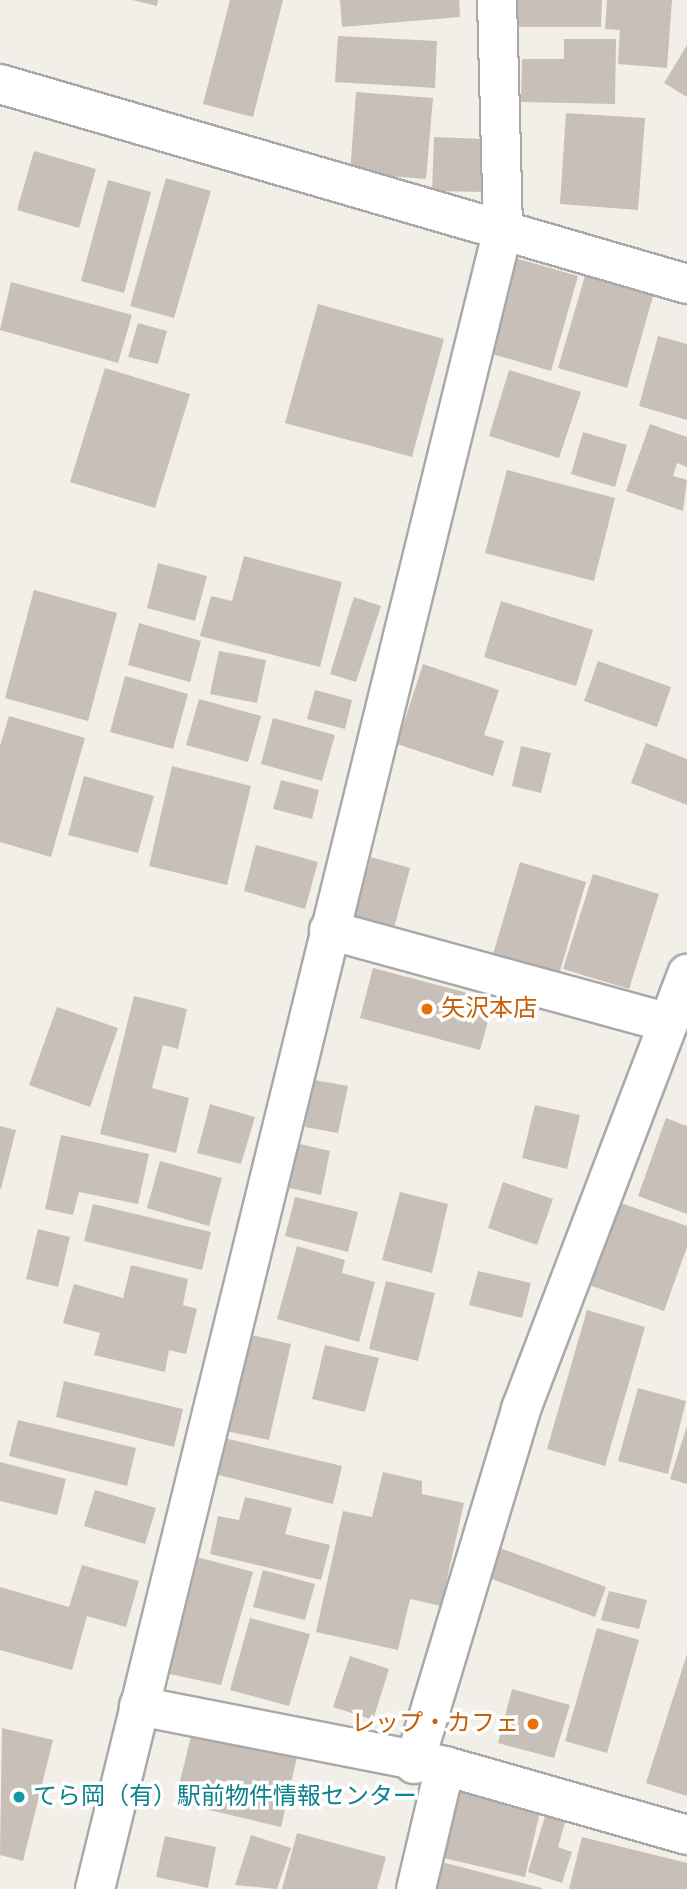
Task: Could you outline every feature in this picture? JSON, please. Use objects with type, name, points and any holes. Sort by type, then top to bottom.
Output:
[{"type":"street","points":[[95,1889],[503,229],[497,0]]},
{"type":"street","points":[[0,84],[687,284]]},
{"type":"street","points":[[329,930],[672,1040]]},
{"type":"street","points":[[416,1889],[430,1765],[521,1409],[672,1040],[687,974]]},
{"type":"street","points":[[139,1706],[430,1765],[687,1835]]},
{"type":"building","points":[[132,0],[158,0],[157,6]]},
{"type":"building","points":[[230,0],[283,0],[253,117],[203,104]]},
{"type":"building","points":[[340,0],[459,0],[460,17],[342,27]]},
{"type":"building","points":[[511,0],[602,0],[601,27],[510,27]]},
{"type":"building","points":[[607,0],[672,0],[667,68],[618,64],[620,30],[605,29]]},
{"type":"building","points":[[338,36],[437,41],[435,88],[335,82]]},
{"type":"building","points":[[564,39],[616,39],[615,104],[521,102],[522,59],[564,59]]},
{"type":"building","points":[[687,45],[687,97],[664,83]]},
{"type":"building","points":[[356,92],[433,98],[426,179],[350,173]]},
{"type":"building","points":[[566,113],[645,118],[638,210],[560,204]]},
{"type":"building","points":[[434,137],[486,139],[485,192],[432,191]]},
{"type":"building","points":[[34,151],[96,169],[79,228],[17,210]]},
{"type":"building","points":[[166,178],[211,191],[174,318],[130,306]]},
{"type":"building","points":[[108,180],[151,192],[124,293],[81,281]]},
{"type":"building","points":[[512,257],[578,276],[551,371],[485,352]]},
{"type":"building","points":[[587,269],[655,289],[627,388],[558,368]]},
{"type":"building","points":[[11,282],[132,315],[118,363],[0,330]]},
{"type":"building","points":[[318,304],[444,339],[412,457],[285,423]]},
{"type":"building","points":[[138,323],[167,331],[158,364],[128,357]]},
{"type":"building","points":[[658,336],[687,344],[687,420],[639,406]]},
{"type":"building","points":[[105,368],[190,394],[155,508],[70,482]]},
{"type":"building","points":[[509,370],[581,392],[559,458],[489,436]]},
{"type":"building","points":[[650,424],[687,437],[687,467],[677,463],[673,476],[687,480],[683,511],[626,491]]},
{"type":"building","points":[[583,432],[627,445],[615,487],[571,474]]},
{"type":"building","points":[[507,470],[615,498],[594,581],[485,553]]},
{"type":"building","points":[[244,556],[342,582],[320,667],[200,636],[211,596],[232,601]]},
{"type":"building","points":[[158,563],[207,576],[195,621],[147,608]]},
{"type":"building","points":[[34,590],[117,613],[88,721],[5,698]]},
{"type":"building","points":[[354,597],[381,606],[356,682],[330,674]]},
{"type":"building","points":[[501,601],[593,630],[576,686],[484,657]]},
{"type":"building","points":[[139,623],[201,641],[190,682],[128,665]]},
{"type":"building","points":[[219,651],[266,660],[257,703],[210,694]]},
{"type":"building","points":[[598,661],[671,687],[657,727],[584,701]]},
{"type":"building","points":[[423,664],[499,690],[484,735],[504,741],[493,776],[397,744]]},
{"type":"building","points":[[125,676],[188,694],[173,749],[110,732]]},
{"type":"building","points":[[315,690],[352,700],[345,729],[307,719]]},
{"type":"building","points":[[199,699],[261,716],[248,762],[186,745]]},
{"type":"building","points":[[9,716],[85,738],[51,857],[0,842],[0,746]]},
{"type":"building","points":[[273,718],[335,735],[322,781],[261,764]]},
{"type":"building","points":[[646,743],[687,759],[687,805],[631,783]]},
{"type":"building","points":[[521,746],[551,753],[541,793],[512,786]]},
{"type":"building","points":[[172,766],[251,786],[227,885],[149,866]]},
{"type":"building","points":[[84,776],[154,796],[138,853],[68,835]]},
{"type":"building","points":[[281,780],[319,790],[312,819],[273,809]]},
{"type":"building","points":[[256,845],[318,862],[305,909],[244,891]]},
{"type":"building","points":[[371,857],[410,868],[393,932],[354,921]]},
{"type":"building","points":[[520,862],[586,882],[558,978],[492,958]]},
{"type":"building","points":[[593,874],[659,894],[629,989],[563,969]]},
{"type":"building","name":"矢沢本店","points":[[373,968],[494,1000],[480,1050],[360,1018]]},
{"type":"building","points":[[134,996],[187,1009],[178,1049],[163,1045],[152,1088],[189,1098],[176,1153],[100,1134]]},
{"type":"building","points":[[57,1007],[118,1028],[90,1107],[29,1085]]},
{"type":"building","points":[[314,1080],[348,1086],[338,1133],[305,1127]]},
{"type":"building","points":[[210,1104],[255,1117],[241,1164],[197,1153]]},
{"type":"building","points":[[535,1105],[580,1115],[567,1169],[522,1158]]},
{"type":"building","points":[[666,1118],[687,1126],[687,1214],[638,1196]]},
{"type":"building","points":[[0,1126],[16,1130],[1,1189],[0,1189]]},
{"type":"building","points":[[61,1135],[149,1154],[138,1204],[79,1192],[73,1215],[45,1209]]},
{"type":"building","points":[[296,1143],[330,1151],[321,1195],[285,1187]]},
{"type":"building","points":[[160,1161],[222,1178],[209,1226],[147,1208]]},
{"type":"building","points":[[503,1182],[553,1199],[537,1245],[488,1228]]},
{"type":"building","points":[[400,1192],[448,1204],[432,1273],[382,1260]]},
{"type":"building","points":[[295,1197],[358,1212],[348,1252],[285,1236]]},
{"type":"building","points":[[615,1201],[687,1226],[687,1247],[664,1311],[586,1284]]},
{"type":"building","points":[[93,1204],[211,1232],[202,1270],[84,1241]]},
{"type":"building","points":[[38,1229],[70,1237],[58,1287],[26,1279]]},
{"type":"building","points":[[297,1246],[345,1260],[342,1273],[375,1282],[359,1342],[277,1319]]},
{"type":"building","points":[[131,1265],[188,1279],[183,1305],[197,1309],[186,1354],[169,1350],[165,1372],[94,1355],[100,1333],[63,1323],[74,1284],[123,1298]]},
{"type":"building","points":[[478,1271],[531,1283],[522,1318],[469,1305]]},
{"type":"building","points":[[386,1281],[435,1293],[418,1361],[369,1349]]},
{"type":"building","points":[[587,1310],[645,1327],[605,1466],[547,1449]]},
{"type":"building","points":[[247,1334],[291,1344],[269,1440],[225,1431]]},
{"type":"building","points":[[325,1345],[379,1358],[365,1412],[312,1399]]},
{"type":"building","points":[[64,1381],[183,1409],[174,1447],[56,1417]]},
{"type":"building","points":[[638,1388],[686,1401],[668,1474],[618,1461]]},
{"type":"building","points":[[18,1420],[136,1448],[127,1486],[9,1456]]},
{"type":"building","points":[[687,1426],[687,1484],[670,1479]]},
{"type":"building","points":[[224,1438],[342,1466],[333,1504],[215,1474]]},
{"type":"building","points":[[0,1462],[66,1479],[57,1515],[0,1501]]},
{"type":"building","points":[[383,1472],[422,1481],[422,1494],[464,1503],[441,1606],[410,1599],[398,1650],[316,1632],[343,1511],[372,1517]]},
{"type":"building","points":[[95,1490],[156,1508],[145,1544],[84,1526]]},
{"type":"building","points":[[245,1497],[292,1508],[285,1534],[330,1545],[321,1580],[210,1554],[218,1516],[239,1520]]},
{"type":"building","points":[[500,1548],[606,1587],[595,1617],[489,1578]]},
{"type":"building","points":[[193,1556],[253,1572],[221,1685],[165,1673]]},
{"type":"building","points":[[82,1565],[139,1581],[126,1627],[87,1616],[72,1670],[0,1650],[0,1587],[69,1607]]},
{"type":"building","points":[[263,1570],[315,1584],[305,1620],[253,1607]]},
{"type":"building","points":[[609,1591],[647,1600],[639,1629],[601,1620]]},
{"type":"building","points":[[250,1618],[310,1634],[289,1706],[230,1690]]},
{"type":"building","points":[[597,1628],[639,1640],[607,1753],[565,1741]]},
{"type":"building","points":[[687,1654],[687,1796],[646,1783]]},
{"type":"building","points":[[350,1656],[389,1669],[373,1720],[333,1707]]},
{"type":"building","name":"レップ・カフェ","points":[[512,1689],[570,1705],[554,1758],[498,1743]]},
{"type":"building","name":"てら岡（有）駅前物件情報センター","points":[[2,1728],[53,1740],[23,1861],[0,1855]]},
{"type":"building","points":[[192,1732],[297,1757],[281,1827],[175,1802]]},
{"type":"building","points":[[471,1786],[542,1803],[525,1877],[431,1855],[444,1800]]},
{"type":"building","points":[[546,1813],[566,1819],[558,1847],[572,1852],[562,1883],[528,1872]]},
{"type":"building","points":[[297,1833],[386,1857],[377,1889],[282,1889]]},
{"type":"building","points":[[251,1835],[291,1848],[277,1889],[235,1885]]},
{"type":"building","points":[[165,1836],[216,1847],[208,1888],[156,1877]]},
{"type":"building","points":[[582,1837],[687,1863],[687,1889],[569,1889]]},
{"type":"building","points":[[434,1860],[542,1888],[542,1889],[427,1889]]},
{"type":"place","name":"矢沢本店","points":[[427,1009]]},
{"type":"place","name":"レップ・カフェ","points":[[533,1724]]},
{"type":"place","name":"てら岡（有）駅前物件情報センター","points":[[19,1797]]}]
